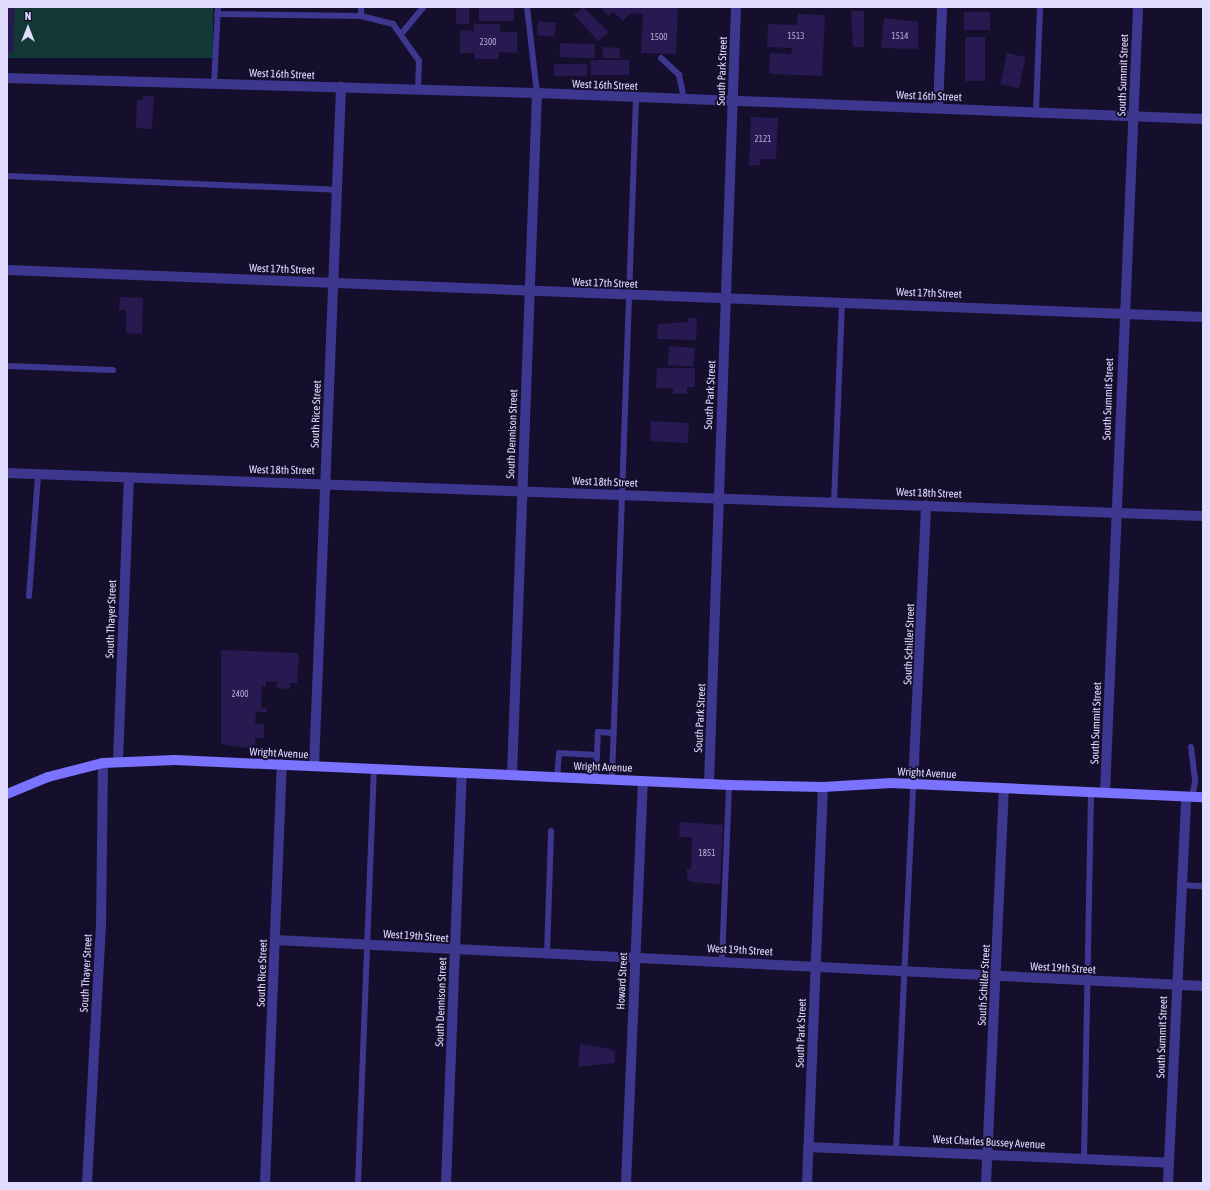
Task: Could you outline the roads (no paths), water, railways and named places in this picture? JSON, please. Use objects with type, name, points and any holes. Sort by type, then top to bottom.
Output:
[{"type":"main road","name":"Wright Avenue","points":[[11,792],[48,777],[118,760],[282,764],[729,785],[823,787],[913,784],[1105,792],[1203,798]]},
{"type":"street","name":"South Park Street","points":[[709,783],[736,7]]},
{"type":"street","points":[[938,108],[942,7]]},
{"type":"street","name":"South Summit Street","points":[[1105,792],[1138,7]]},
{"type":"street","name":"West 16th Street","points":[[7,78],[537,93],[636,98],[684,98],[1203,119]]},
{"type":"street","name":"South Rice Street","points":[[314,766],[341,87]]},
{"type":"street","name":"South Dennison Street","points":[[512,775],[537,93]]},
{"type":"street","name":"West 17th Street","points":[[7,270],[628,296],[1124,312],[1203,318]]},
{"type":"street","name":"West 18th Street","points":[[7,473],[522,490],[1203,516]]},
{"type":"street","name":"South Thayer Street","points":[[118,760],[129,478]]},
{"type":"street","name":"South Schiller Street","points":[[913,784],[926,505]]},
{"type":"street","name":"South Thayer Street","points":[[87,1183],[101,927],[103,763]]},
{"type":"street","name":"South Rice Street","points":[[265,1183],[282,764]]},
{"type":"street","name":"South Dennison Street","points":[[446,1183],[462,773]]},
{"type":"street","name":"Howard Street","points":[[626,1183],[643,781]]},
{"type":"street","name":"South Park Street","points":[[807,1183],[823,787]]},
{"type":"street","name":"South Schiller Street","points":[[986,1183],[997,976],[1004,788]]},
{"type":"street","name":"South Summit Street","points":[[1168,1183],[1181,885],[1189,797]]},
{"type":"street","name":"West 19th Street","points":[[275,940],[370,944],[455,950],[906,970],[1089,982],[1203,986]]},
{"type":"street","name":"West Charles Bussey Avenue","points":[[808,1147],[1169,1163]]},
{"type":"lane","points":[[214,84],[218,7]]},
{"type":"lane","points":[[361,7],[361,16]]},
{"type":"lane","points":[[401,34],[424,7]]},
{"type":"lane","points":[[527,7],[537,93]]},
{"type":"lane","points":[[1036,112],[1040,7]]},
{"type":"lane","points":[[217,14],[361,16],[393,24],[419,61],[418,90]]},
{"type":"lane","points":[[661,58],[679,75],[684,98]]},
{"type":"lane","points":[[612,779],[636,98]]},
{"type":"lane","points":[[7,176],[337,190]]},
{"type":"lane","points":[[834,502],[842,302]]},
{"type":"lane","points":[[7,366],[113,370]]},
{"type":"lane","points":[[29,596],[38,475]]},
{"type":"lane","points":[[595,778],[598,732],[614,733]]},
{"type":"lane","points":[[1189,797],[1195,782],[1191,747]]},
{"type":"lane","points":[[558,777],[559,752],[597,754]]},
{"type":"lane","points":[[358,1183],[370,944],[374,769]]},
{"type":"lane","points":[[896,1150],[906,970],[913,784]]},
{"type":"lane","points":[[722,961],[729,785]]},
{"type":"lane","points":[[1084,1159],[1089,982],[1091,792]]},
{"type":"lane","points":[[547,954],[551,831]]},
{"type":"lane","points":[[1181,885],[1203,886]]}]
